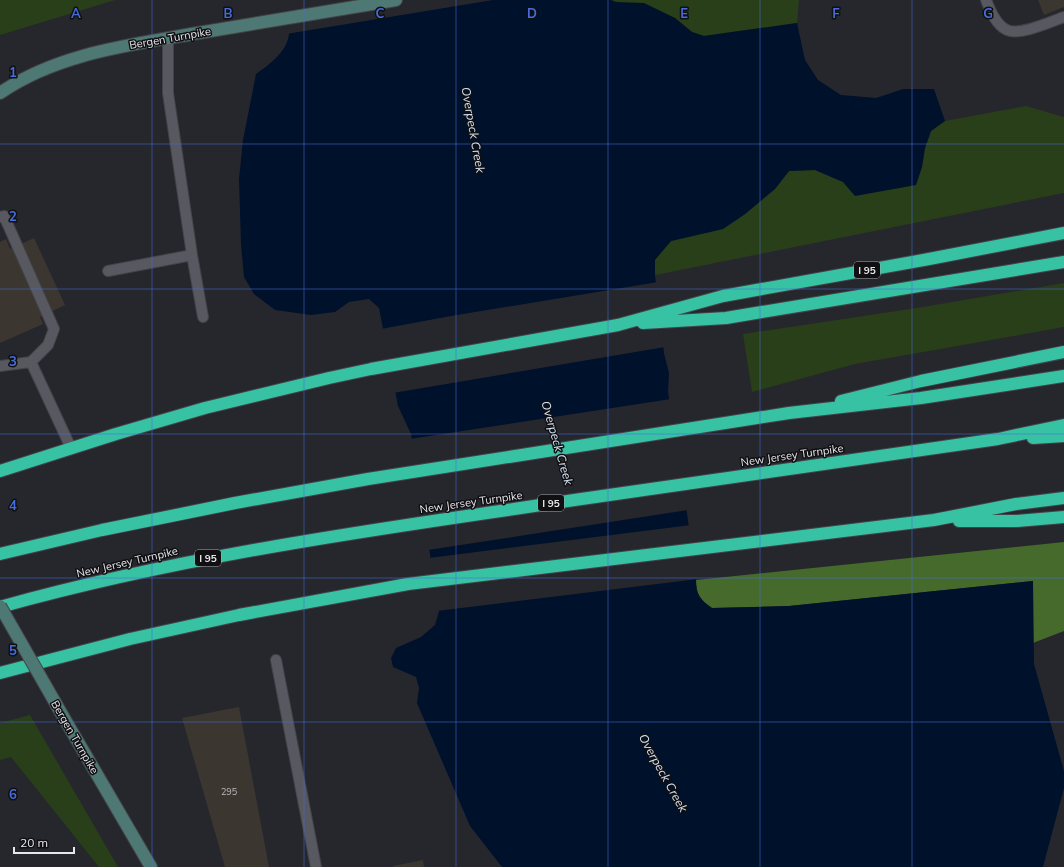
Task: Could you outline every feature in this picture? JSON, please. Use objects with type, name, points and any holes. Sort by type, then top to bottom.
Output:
[{"type":"highway","name":"I 95","points":[[672,316],[723,296],[1064,233]]},
{"type":"highway","name":"I 95","points":[[0,471],[212,406],[371,369],[672,316],[726,318],[1064,262]]},
{"type":"highway","points":[[789,414],[921,381],[1064,352]]},
{"type":"highway","points":[[0,554],[102,530],[235,503],[411,472],[789,414],[920,398],[1064,376]]},
{"type":"highway","name":"I 95","points":[[998,439],[1064,425]]},
{"type":"highway","name":"I 95","points":[[998,439],[1064,436]]},
{"type":"highway","name":"New Jersey Turnpike","points":[[0,606],[80,586],[197,560],[293,543],[419,522],[998,439]]},
{"type":"highway","points":[[0,673],[123,641],[225,618],[408,584],[934,520],[1016,504],[1064,498]]},
{"type":"highway","points":[[934,520],[1017,522],[1064,517]]},
{"type":"main road","name":"Bergen Turnpike","points":[[0,93],[36,72],[71,59],[108,50],[260,22],[396,0]]},
{"type":"main road","name":"Bergen Turnpike","points":[[0,606],[151,867]]},
{"type":"lane","points":[[986,0],[991,12],[1000,25],[1007,30],[1019,32],[1064,18]]},
{"type":"lane","points":[[168,38],[168,93],[192,255],[203,316]]},
{"type":"lane","points":[[0,217],[4,216],[54,329],[48,345],[31,362],[0,366]]},
{"type":"lane","points":[[108,271],[192,255]]},
{"type":"lane","points":[[31,362],[71,448]]},
{"type":"lane","points":[[276,660],[316,867]]},
{"type":"green space","points":[[0,0],[115,0],[0,35]]},
{"type":"green space","points":[[611,0],[799,0],[797,23],[704,36],[692,32],[675,18]]},
{"type":"green space","points":[[1026,106],[1064,117],[1064,193],[655,275],[654,260],[671,241],[723,229],[745,214],[775,189],[789,171],[815,170],[843,182],[855,195],[915,185],[922,167],[925,148],[931,131],[945,121]]},
{"type":"green space","points":[[1064,283],[1064,327],[855,364],[752,392],[743,334],[917,308]]},
{"type":"green space","points":[[1064,542],[1064,631],[1033,643],[1033,581],[789,606],[712,608],[704,602],[698,593],[696,585],[696,580]]},
{"type":"green space","points":[[30,715],[118,867],[99,867],[11,757],[0,760],[0,723]]},
{"type":"water","name":"Overpeck Creek","points":[[284,0],[611,0],[615,2],[644,3],[675,18],[692,32],[704,36],[797,23],[805,60],[818,80],[841,95],[876,98],[903,89],[934,89],[945,121],[931,131],[925,148],[922,167],[916,185],[855,196],[843,182],[815,170],[789,171],[775,189],[745,214],[723,229],[671,241],[655,260],[655,275],[664,353],[669,373],[668,392],[697,589],[704,602],[712,608],[789,606],[1033,581],[1034,664],[1064,771],[1064,788],[1043,867],[502,867],[470,826],[417,703],[419,688],[416,677],[393,667],[391,658],[396,648],[421,637],[435,625],[439,611],[411,434],[398,406],[379,308],[369,299],[349,302],[335,312],[311,315],[275,310],[254,294],[244,277],[241,244],[239,179],[243,140],[256,74],[279,55],[289,36],[288,17]]},
{"type":"pier","points":[[282,0],[493,0],[286,34],[286,13]]},
{"type":"pier","points":[[658,282],[665,347],[393,393],[381,329]]},
{"type":"pier","points":[[671,399],[688,510],[428,550],[410,439]]},
{"type":"pier","points":[[691,525],[698,579],[437,611],[429,558]]},
{"type":"building","points":[[1038,0],[1064,0],[1064,7],[1044,15]]},
{"type":"building","points":[[34,238],[65,305],[40,317],[43,324],[0,343],[0,242],[6,239],[10,249]]},
{"type":"building","points":[[239,707],[269,867],[225,867],[182,718]]},
{"type":"building","points":[[423,860],[424,867],[393,867],[393,866]]}]
